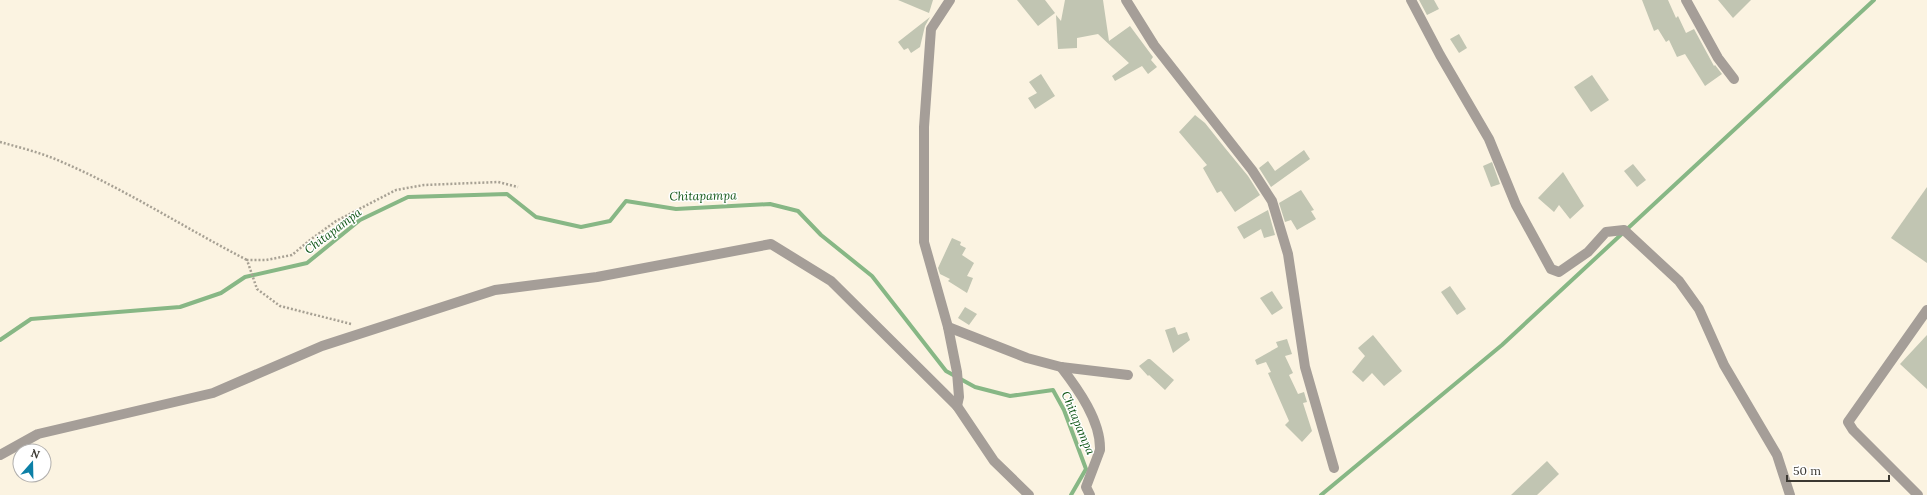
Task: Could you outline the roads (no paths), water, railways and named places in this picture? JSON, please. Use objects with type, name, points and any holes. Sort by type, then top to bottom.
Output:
[{"type":"street","points":[[950,0],[931,29],[924,127],[924,242],[948,327],[957,372],[958,401]]},
{"type":"street","points":[[1126,0],[1154,45],[1252,170],[1272,201],[1288,254],[1305,367],[1334,468]]},
{"type":"street","points":[[1411,0],[1440,55],[1489,139],[1516,205],[1551,269],[1559,272],[1588,252],[1606,232],[1624,230],[1679,281],[1699,309],[1724,365],[1777,455],[1790,495]]},
{"type":"street","points":[[1686,0],[1718,58],[1734,79]]},
{"type":"street","points":[[0,455],[38,434],[213,393],[322,346],[495,290],[597,277],[771,244],[831,281],[958,401],[994,461],[1029,495]]},
{"type":"street","points":[[1918,495],[1853,430],[1848,422],[1927,310]]},
{"type":"street","points":[[948,327],[1027,358],[1061,366],[1128,375]]},
{"type":"street","points":[[1061,366],[1082,395],[1091,413],[1100,445],[1100,450],[1086,487],[1090,495]]},
{"type":"waterway","points":[[1321,495],[1502,345],[1874,0]]},
{"type":"waterway","name":"Chitapampa","points":[[0,340],[31,319],[180,307],[221,293],[245,277],[307,263],[360,220],[408,197],[507,194],[536,217],[581,227],[610,221],[626,201],[676,209],[770,204],[798,211],[821,235],[872,276],[946,371],[975,387],[1010,396],[1053,390],[1064,410],[1086,469],[1071,495]]}]
